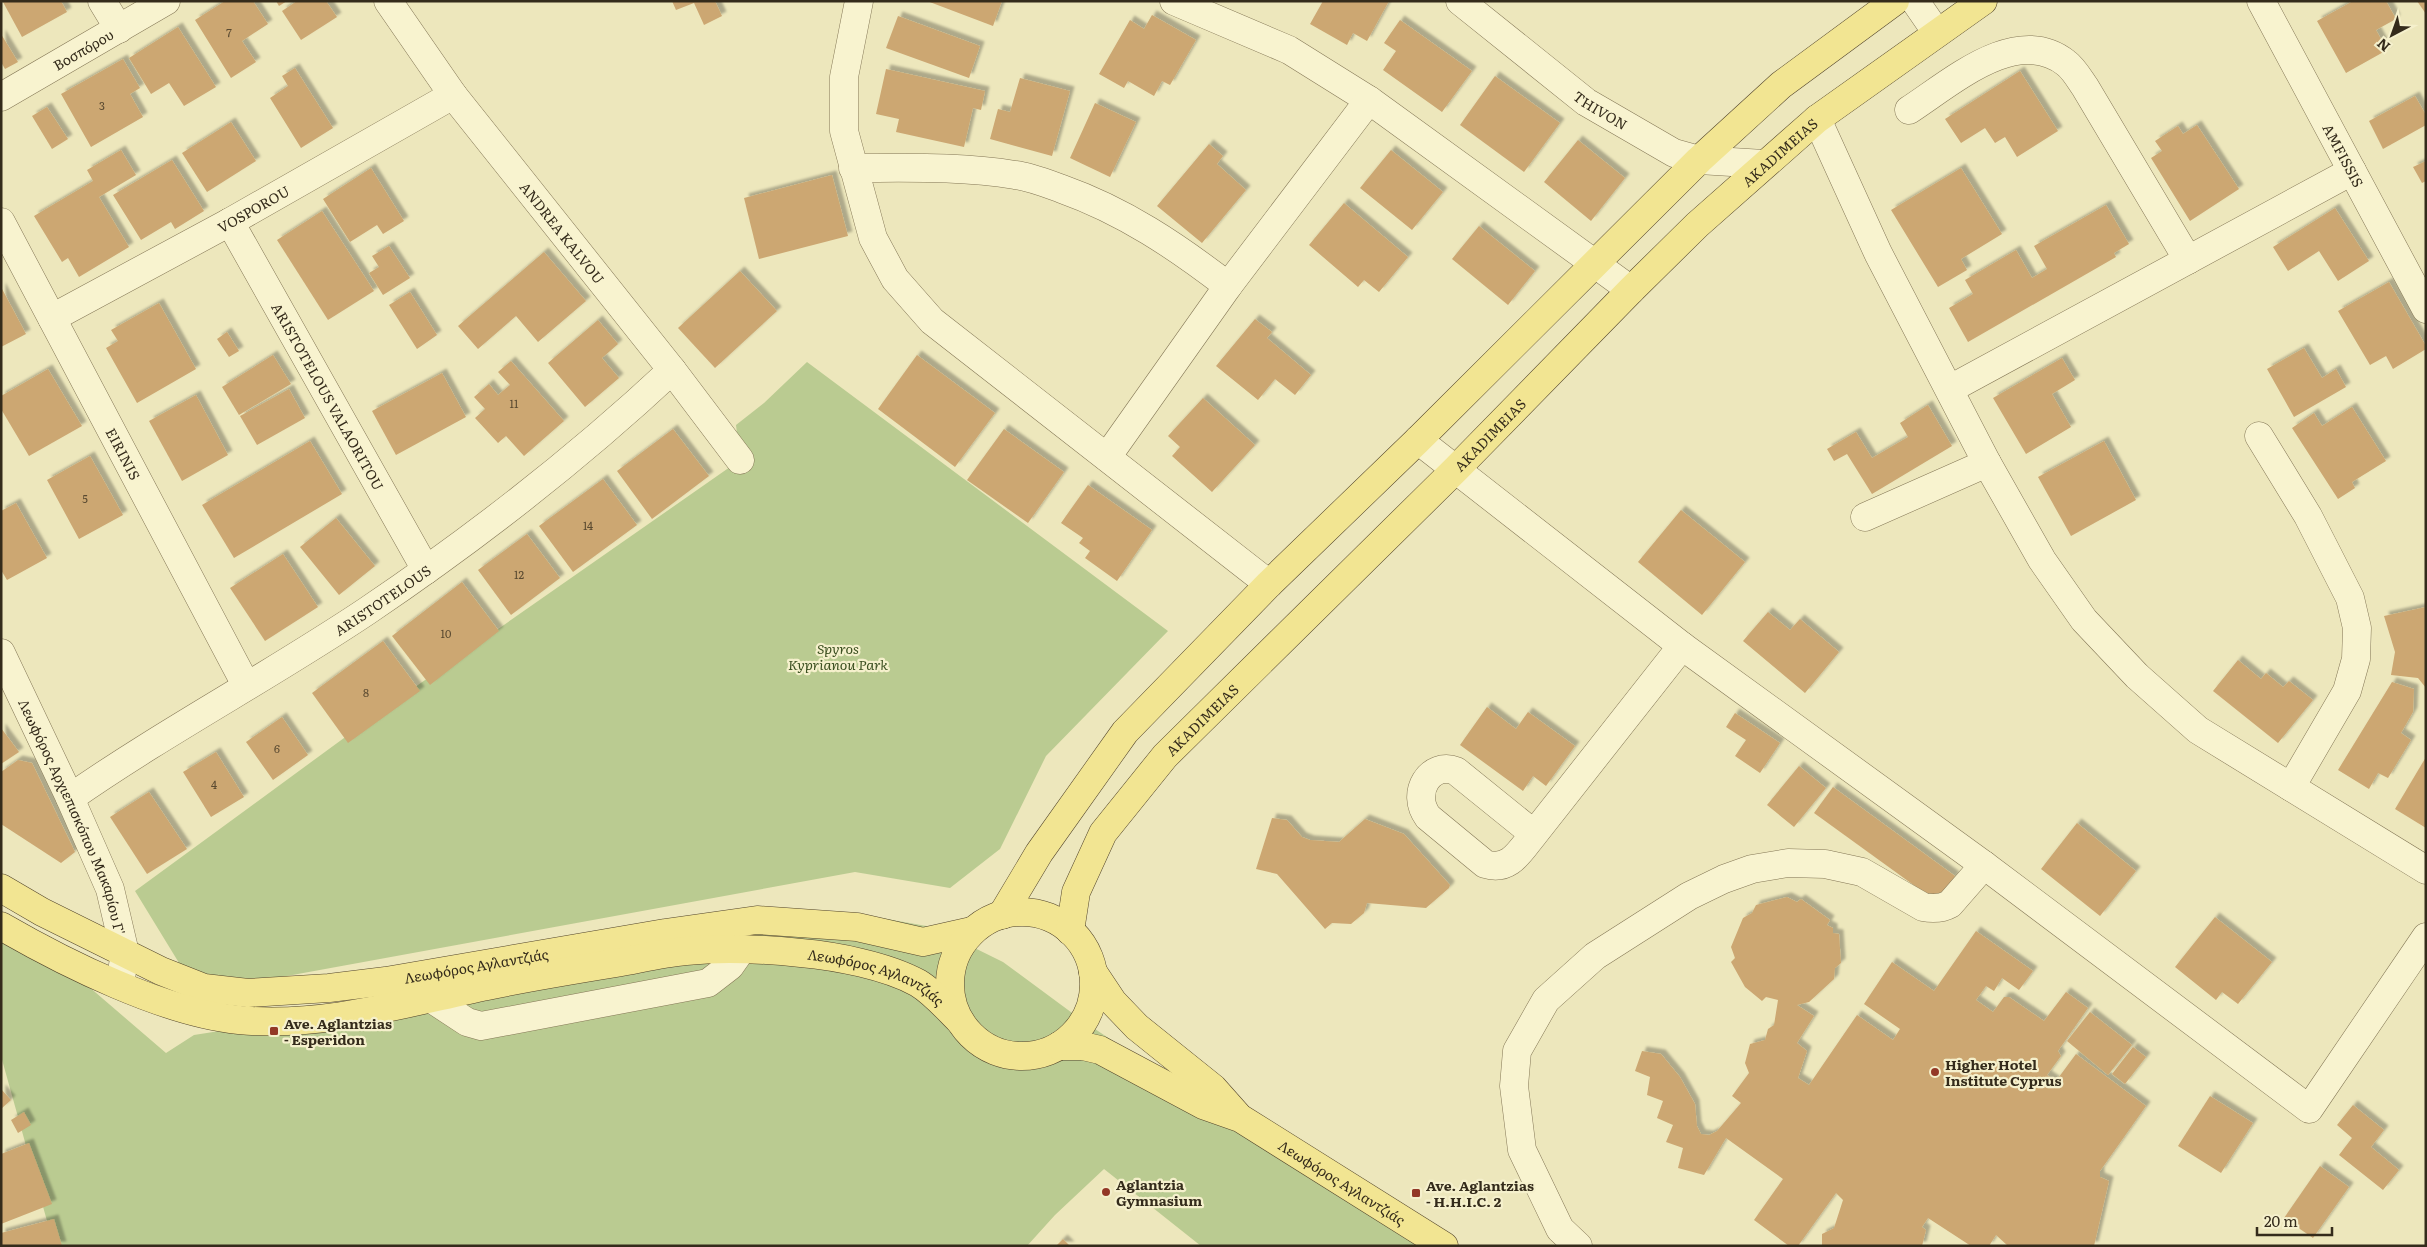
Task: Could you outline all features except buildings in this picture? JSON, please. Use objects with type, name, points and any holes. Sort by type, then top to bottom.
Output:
[{"type":"main road","points":[[1002,915],[1039,853],[1125,732],[1269,584],[1418,440],[1699,160],[1781,85],[1895,1]]},
{"type":"main road","name":"AKADIMEIAS","points":[[1070,931],[1076,892],[1103,833],[1165,756],[1456,469],[1631,290],[1764,164],[1816,119],[1983,1]]},
{"type":"main road","name":"Λεωφόρος Αγλαντζιάς","points":[[1,888],[42,912],[161,972],[204,988],[248,993],[329,988],[386,981],[665,933],[758,920],[856,927],[923,942],[972,932]]},
{"type":"main road","points":[[1020,912],[1038,914],[1055,920],[1070,931],[1085,950],[1093,972],[1093,991],[1090,1009],[1082,1024],[1072,1036],[1059,1046],[1032,1056],[1003,1054],[978,1041],[959,1020],[951,993],[952,966],[959,947],[981,924],[1002,915],[1020,912]]},
{"type":"main road","name":"Λεωφόρος Αγλαντζιάς","points":[[1,926],[39,947],[154,999],[207,1014],[238,1020],[324,1019],[432,999],[498,984],[685,951],[742,949],[824,955],[904,977],[920,984],[959,1020]]},
{"type":"main road","name":"Λεωφόρος Αγλαντζιάς","points":[[1093,972],[1112,1002],[1136,1027],[1213,1088],[1240,1118]]},
{"type":"main road","name":"Λεωφόρος Αγλαντζιάς","points":[[1059,1046],[1083,1046],[1100,1050],[1203,1105],[1240,1118],[1444,1246]]},
{"type":"street","points":[[102,1],[119,29]]},
{"type":"street","name":"Βοσπόρου","points":[[1,97],[166,1]]},
{"type":"street","name":"ANDREA KALVOU","points":[[388,1],[453,95],[672,370],[740,460]]},
{"type":"street","points":[[859,1],[844,76],[844,130],[874,238],[895,279],[932,322],[1269,584]]},
{"type":"street","points":[[1174,1],[1289,50],[1369,100],[1631,290]]},
{"type":"street","name":"THIVON","points":[[1460,1],[1586,102],[1674,153],[1699,160],[1764,164]]},
{"type":"street","points":[[1915,1],[1937,34]]},
{"type":"street","name":"AMFISSIS","points":[[2261,1],[2426,309]]},
{"type":"street","points":[[1909,110],[1998,54],[2033,49],[2052,55],[2068,64],[2086,87],[2188,260]]},
{"type":"street","name":"VOSPOROU","points":[[52,318],[230,222],[453,95]]},
{"type":"street","points":[[1107,457],[1228,286],[1369,100]]},
{"type":"street","points":[[1816,119],[1878,253],[1950,388],[1987,464],[2042,560],[2084,620],[2137,676],[2198,730],[2426,870]]},
{"type":"street","points":[[853,168],[944,168],[1017,175],[1044,183],[1114,210],[1157,234],[1228,286]]},
{"type":"street","points":[[1950,388],[2352,172]]},
{"type":"street","name":"EIRINIS","points":[[1,222],[246,685]]},
{"type":"street","name":"ARISTOTELOUS VALAORITOU","points":[[230,222],[426,570]]},
{"type":"street","name":"ARISTOTELOUS","points":[[70,798],[246,685],[365,612],[426,570],[543,480],[638,402],[672,370]]},
{"type":"street","points":[[2259,436],[2308,516],[2350,598],[2357,628],[2356,659],[2347,691],[2292,787]]},
{"type":"street","points":[[1418,440],[1682,646],[1984,865],[2309,1108],[2426,937]]},
{"type":"street","points":[[1865,517],[1987,464]]},
{"type":"street","points":[[1534,834],[1682,646]]},
{"type":"street","name":"Λεωφόρος Αρχιεπισκόπου Μακαρίου Γ'","points":[[1,653],[70,798],[110,889],[125,953],[120,984]]},
{"type":"street","points":[[1578,1246],[1560,1229],[1522,1150],[1514,1086],[1517,1051],[1546,1000],[1595,956],[1689,896],[1724,879],[1752,869],[1788,863],[1824,864],[1862,872],[1923,907],[1933,909],[1950,904],[1984,865]]},
{"type":"street","points":[[432,999],[467,1022],[481,1026],[708,983],[730,966],[742,949]]},
{"type":"green space","name":"Spyros Kyprianou Park","points":[[807,362],[1168,631],[1046,756],[1000,849],[950,888],[855,872],[254,982],[187,976],[135,891],[385,708],[740,460],[736,425],[764,403]]},
{"type":"green space","points":[[870,916],[932,927],[1003,962],[1083,1021],[1420,1246],[1201,1246],[1104,1169],[1055,1215],[1027,1246],[54,1246],[1,1056],[1,939],[17,925],[166,1053],[194,1035],[276,1022],[789,925]]},
{"type":"place","name":"Ave. Aglantzias - Esperidon","points":[[274,1031]]},
{"type":"place","name":"Higher Hotel Institute Cyprus","points":[[1935,1072]]},
{"type":"place","name":"Aglantzia Gymnasium","points":[[1106,1192]]},
{"type":"place","name":"Ave. Aglantzias - H.H.I.C. 2","points":[[1416,1193]]}]
